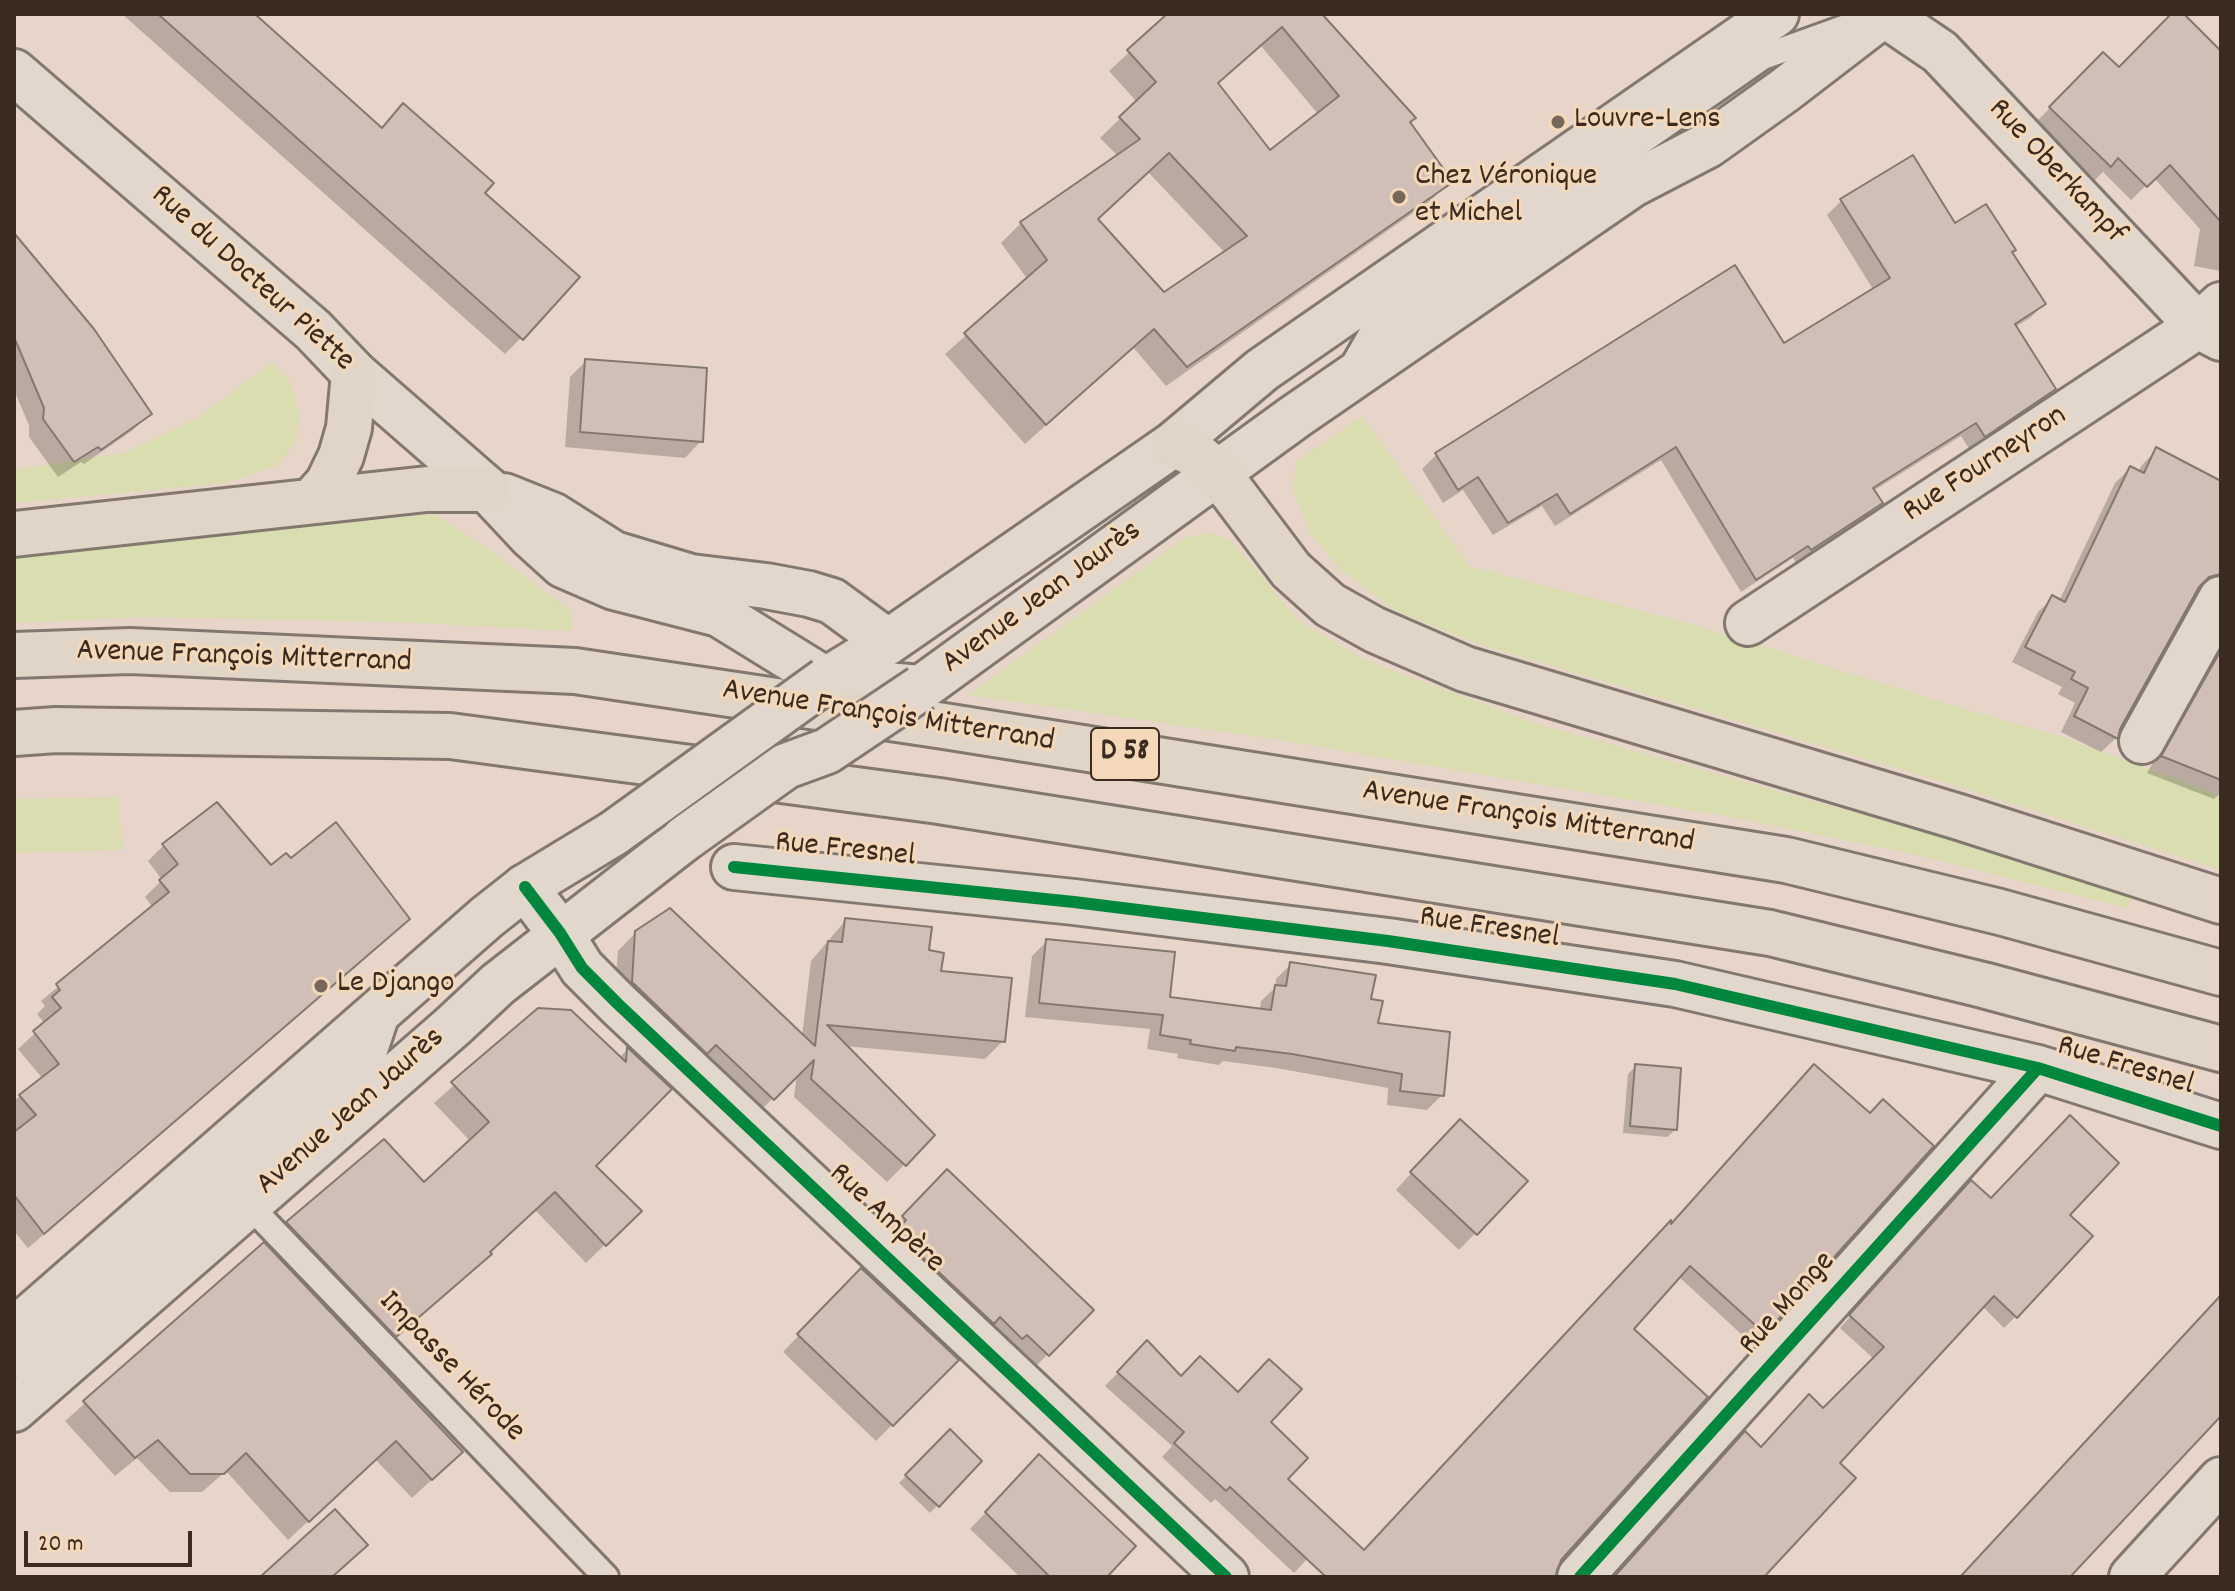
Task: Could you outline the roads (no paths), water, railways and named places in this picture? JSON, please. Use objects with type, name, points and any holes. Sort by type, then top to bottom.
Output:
[{"type":"highway","points":[[312,501],[328,483],[341,456],[349,428],[354,373]]},
{"type":"highway","points":[[1174,444],[1198,456],[1217,472],[1291,570],[1330,605],[1375,630],[1465,669],[1944,812],[2221,901]]},
{"type":"highway","points":[[14,534],[427,489],[487,489]]},
{"type":"highway","name":"Avenue François Mitterrand","points":[[14,655],[130,651],[591,673],[1786,860],[2000,912],[2221,973]]},
{"type":"highway","name":"D 58","points":[[14,733],[56,730],[450,736],[939,801],[1770,933],[1983,985],[2221,1049]]},
{"type":"main road","name":"Avenue Jean Jaurès","points":[[14,1331],[525,887],[614,833],[826,680],[888,642],[1174,444],[1262,370],[1776,14]]},
{"type":"main road","name":"Avenue Jean Jaurès","points":[[14,1409],[498,984],[684,839],[786,766],[827,751],[901,686],[1633,184],[1708,145],[1884,14]]},
{"type":"main road","name":"Rue Oberkampf","points":[[1884,14],[1940,52],[2213,323]]},
{"type":"main road","name":"Rue du Docteur Piette","points":[[14,72],[313,330],[354,373],[487,489],[563,565],[614,587],[719,614],[826,680]]},
{"type":"main road","name":"Rue Fourneyron","points":[[1748,623],[2213,323]]},
{"type":"main road","name":"Rue du Docteur Piette","points":[[487,489],[554,516],[614,554],[691,577],[795,591],[832,601],[888,642]]},
{"type":"main road","points":[[2142,741],[2221,599]]},
{"type":"main road","points":[[826,680],[901,686],[888,642]]},
{"type":"main road","name":"Rue Fresnel","points":[[734,867],[1074,902],[1372,939],[1675,984],[2038,1068],[2221,1126]]},
{"type":"main road","name":"Rue Ampère","points":[[525,887],[582,968],[618,1004],[1226,1577]]},
{"type":"main road","name":"Rue Monge","points":[[1580,1577],[2038,1068]]},
{"type":"main road","points":[[2132,1577],[2221,1480]]},
{"type":"lane","points":[[14,1366],[375,1051],[390,1005]]},
{"type":"lane","name":"Impasse Hérode","points":[[248,1204],[606,1577]]},
{"type":"place","name":"Louvre-Lens","points":[[1558,122]]},
{"type":"place","name":"Chez Véronique et Michel","points":[[1399,197]]},
{"type":"place","name":"Le Django","points":[[321,986]]}]
